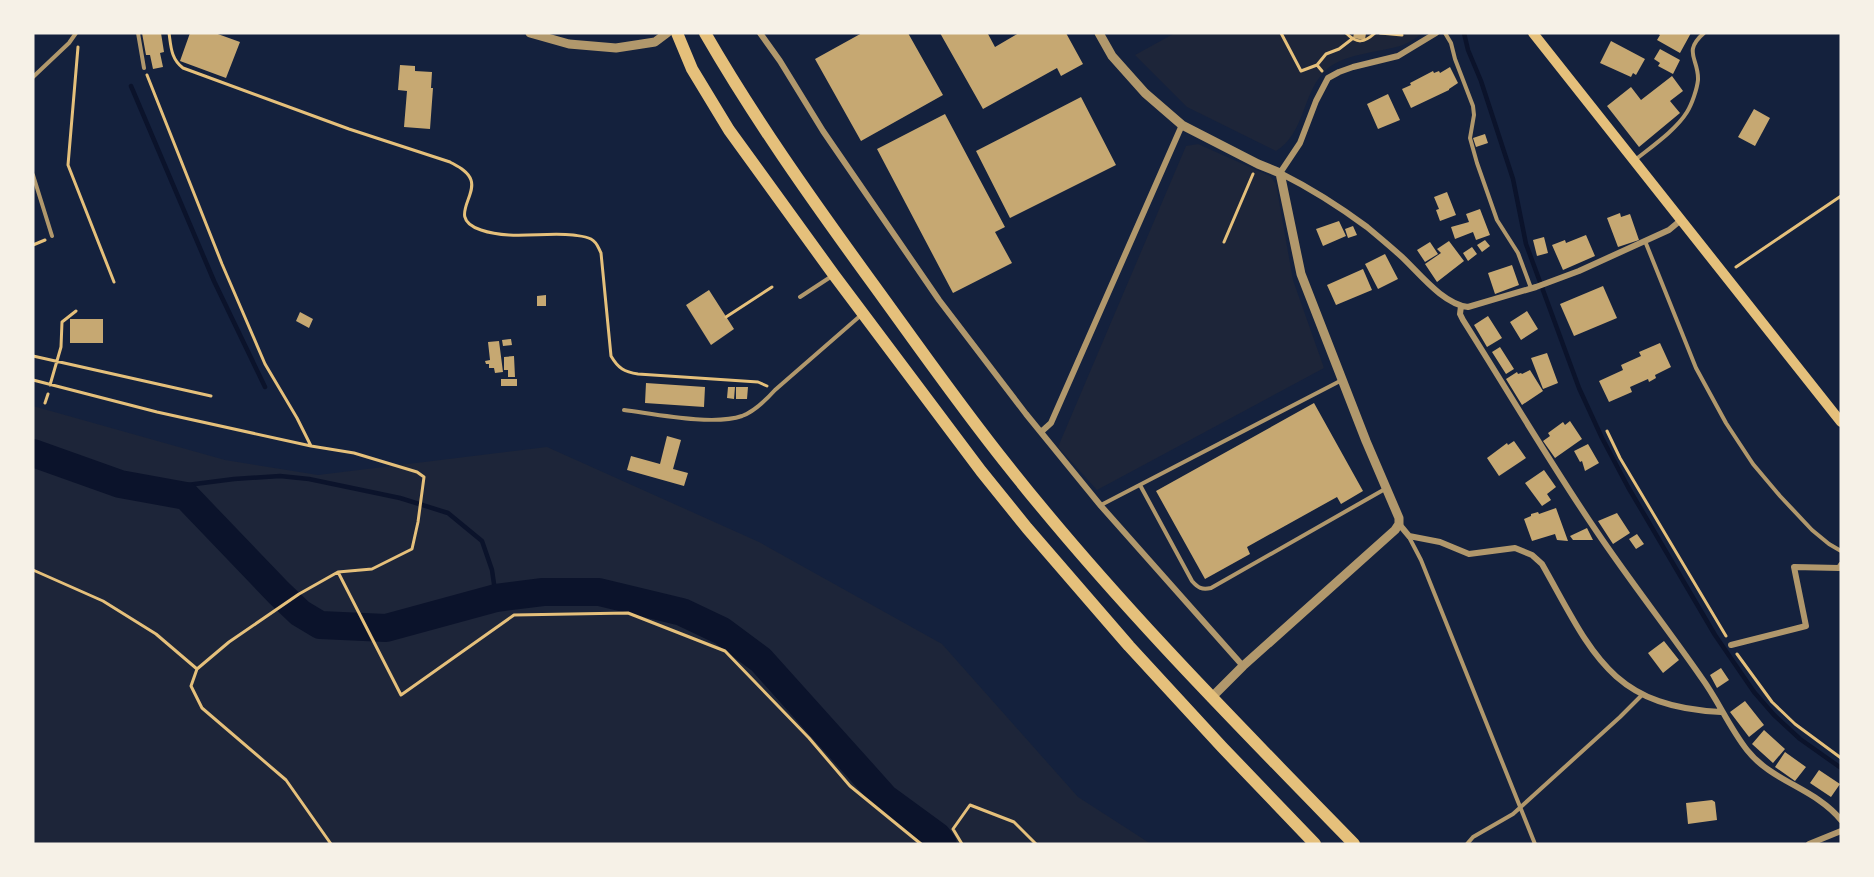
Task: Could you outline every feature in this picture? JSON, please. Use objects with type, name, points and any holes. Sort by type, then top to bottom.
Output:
[{"type":"highway","points":[[677,33],[693,69],[729,130],[934,410],[1027,528],[1160,680],[1315,844]]},
{"type":"highway","points":[[705,33],[767,135],[959,404],[1009,467],[1076,547],[1211,698],[1354,844]]},
{"type":"main road","points":[[1533,33],[1841,422]]},
{"type":"street","points":[[530,33],[570,44],[616,48],[655,42],[667,33]]},
{"type":"street","points":[[760,33],[823,131],[939,300],[1101,506],[1244,666]]},
{"type":"street","points":[[1099,33],[1112,56],[1145,93],[1182,125],[1302,184],[1366,227],[1424,279],[1461,306],[1476,305],[1579,271],[1669,230],[1681,220]]},
{"type":"street","points":[[1436,33],[1398,56],[1353,67],[1328,78],[1316,100],[1300,143],[1280,173],[1301,274],[1366,441],[1399,518],[1399,524],[1409,536],[1440,542],[1468,554],[1515,548],[1532,555],[1542,564],[1588,646],[1620,681],[1664,703],[1721,712]]},
{"type":"street","points":[[1041,432],[1051,423],[1182,125]]},
{"type":"street","points":[[1461,306],[1460,314],[1463,320],[1598,533],[1701,676],[1721,712],[1749,752],[1765,769],[1821,800],[1841,820]]},
{"type":"street","points":[[1211,698],[1399,524]]},
{"type":"street","points":[[1731,645],[1806,626],[1794,567],[1839,568],[1841,566]]},
{"type":"street","points":[[1809,844],[1841,831]]},
{"type":"lane","points":[[33,77],[69,43],[76,33]]},
{"type":"lane","points":[[138,33],[144,68]]},
{"type":"lane","points":[[1445,33],[1451,43],[1473,106],[1474,115],[1470,138],[1477,163],[1497,220],[1518,253],[1534,287]]},
{"type":"lane","points":[[1634,161],[1688,112],[1698,81],[1692,57],[1693,46],[1704,33]]},
{"type":"lane","points":[[33,175],[52,236]]},
{"type":"lane","points":[[1645,241],[1696,369],[1726,423],[1753,464],[1780,496],[1812,530],[1841,551]]},
{"type":"lane","points":[[800,297],[834,274]]},
{"type":"lane","points":[[624,410],[707,420],[724,420],[743,415],[766,401],[775,390],[863,313]]},
{"type":"lane","points":[[1101,506],[1342,380]]},
{"type":"lane","points":[[1140,485],[1192,581],[1204,590],[1387,488]]},
{"type":"lane","points":[[1409,536],[1421,560],[1535,844]]},
{"type":"lane","points":[[1467,844],[1473,837],[1513,814],[1620,717],[1642,694]]},
{"type":"path","points":[[169,33],[175,62],[183,68],[349,129],[450,162],[464,170],[471,179],[471,187],[465,204],[465,217],[474,227],[502,235],[555,233],[588,237],[597,243],[601,253],[611,356],[620,369],[638,374],[758,382],[775,390]]},
{"type":"path","points":[[1281,33],[1301,71],[1317,65],[1326,54],[1339,49],[1352,39]]},
{"type":"path","points":[[1346,33],[1352,39],[1361,42],[1375,33]]},
{"type":"path","points":[[1380,33],[1402,35]]},
{"type":"path","points":[[78,39],[68,165],[114,282]]},
{"type":"path","points":[[1317,65],[1328,78]]},
{"type":"path","points":[[144,68],[222,264],[265,364],[311,446]]},
{"type":"path","points":[[1224,242],[1258,164]]},
{"type":"path","points":[[1725,275],[1841,196]]},
{"type":"path","points":[[726,316],[772,287]]},
{"type":"path","points":[[50,385],[61,347],[62,322],[76,311]]},
{"type":"path","points":[[33,356],[211,396]]},
{"type":"path","points":[[33,380],[157,412],[311,446],[354,453],[417,472],[424,477],[412,549],[372,569],[338,572],[299,594],[229,642],[197,669],[191,686],[202,708],[286,780],[330,844]]},
{"type":"path","points":[[45,403],[48,394]]},
{"type":"path","points":[[1607,431],[1625,467],[1731,645],[1772,702],[1795,724],[1841,758]]},
{"type":"path","points":[[33,570],[103,601],[156,634],[197,669]]},
{"type":"path","points":[[338,572],[401,695],[514,615],[628,612],[725,651],[809,738],[850,786],[921,844]]},
{"type":"path","points":[[962,844],[954,829],[970,805],[1014,822],[1036,844]]},
{"type":"shaded area","points":[[1175,33],[1423,33],[1403,45],[1350,57],[1331,66],[1317,81],[1293,134],[1276,151],[1187,107],[1135,55]]},
{"type":"shaded area","points":[[1198,144],[1270,176],[1276,184],[1293,280],[1324,368],[1097,490],[1058,447],[1186,146]]},
{"type":"shaded area","points":[[33,406],[225,460],[318,475],[547,447],[759,542],[942,644],[1078,797],[1151,844],[33,844]]},
{"type":"building","points":[[142,33],[161,33],[164,52],[160,53],[163,67],[153,69],[150,55],[146,55]]},
{"type":"building","points":[[190,33],[215,33],[240,42],[226,78],[180,61]]},
{"type":"building","points":[[862,33],[908,33],[943,95],[861,141],[815,59]]},
{"type":"building","points":[[940,33],[991,33],[988,34],[995,47],[1019,33],[1066,33],[1083,64],[1061,76],[1057,68],[983,109]]},
{"type":"building","points":[[1354,33],[1366,33],[1365,40],[1353,38]]},
{"type":"building","points":[[1657,33],[1691,33],[1680,53],[1657,40],[1660,35]]},
{"type":"building","points":[[1611,41],[1645,59],[1636,75],[1633,73],[1631,77],[1600,63]]},
{"type":"building","points":[[1660,49],[1680,60],[1673,74],[1658,66],[1660,63],[1654,59]]},
{"type":"building","points":[[400,65],[415,66],[415,71],[432,72],[430,129],[404,127],[407,91],[398,90]]},
{"type":"building","points":[[1450,67],[1458,83],[1449,90],[1411,108],[1402,89],[1433,71],[1440,73]]},
{"type":"building","points":[[1672,76],[1683,91],[1670,101],[1680,113],[1639,147],[1607,106],[1631,87],[1641,100]]},
{"type":"building","points":[[1388,94],[1400,120],[1378,129],[1367,104]]},
{"type":"building","points":[[1081,97],[1116,165],[1010,218],[976,151]]},
{"type":"building","points":[[1754,109],[1770,118],[1755,146],[1738,137]]},
{"type":"building","points":[[945,114],[1005,227],[995,232],[1012,263],[953,293],[877,149]]},
{"type":"building","points":[[1485,134],[1488,143],[1476,147],[1473,138]]},
{"type":"building","points":[[1447,192],[1456,215],[1440,221],[1436,210],[1439,209],[1434,197]]},
{"type":"building","points":[[1480,209],[1490,235],[1476,240],[1473,232],[1455,239],[1451,227],[1469,222],[1466,214]]},
{"type":"building","points":[[1620,213],[1621,217],[1630,214],[1639,240],[1618,247],[1607,218]]},
{"type":"building","points":[[1339,221],[1346,236],[1323,246],[1316,229]]},
{"type":"building","points":[[1353,226],[1357,235],[1348,238],[1345,229]]},
{"type":"building","points":[[1586,235],[1595,256],[1563,270],[1552,245],[1565,240],[1566,243]]},
{"type":"building","points":[[1544,237],[1548,253],[1537,256],[1533,240]]},
{"type":"building","points":[[1485,240],[1490,246],[1482,252],[1477,245]]},
{"type":"building","points":[[1449,241],[1464,261],[1437,282],[1425,264],[1441,253],[1437,249]]},
{"type":"building","points":[[1430,242],[1438,254],[1425,262],[1417,250]]},
{"type":"building","points":[[1472,247],[1477,254],[1468,261],[1463,253]]},
{"type":"building","points":[[1385,254],[1398,279],[1378,289],[1365,264]]},
{"type":"building","points":[[1512,265],[1519,285],[1495,294],[1488,273]]},
{"type":"building","points":[[1363,269],[1372,290],[1336,305],[1327,285]]},
{"type":"building","points":[[1603,286],[1617,318],[1574,336],[1560,304]]},
{"type":"building","points":[[709,290],[734,329],[711,345],[686,305]]},
{"type":"building","points":[[546,295],[546,306],[537,306],[537,296]]},
{"type":"building","points":[[1527,311],[1538,329],[1521,340],[1510,322]]},
{"type":"building","points":[[300,312],[313,319],[309,328],[296,321]]},
{"type":"building","points":[[1488,316],[1502,338],[1487,347],[1474,325]]},
{"type":"building","points":[[70,319],[103,319],[103,343],[70,343]]},
{"type":"building","points":[[511,339],[512,345],[503,346],[502,340]]},
{"type":"building","points":[[499,341],[503,372],[495,373],[494,368],[489,368],[489,364],[485,361],[490,360],[488,342]]},
{"type":"building","points":[[1660,343],[1671,367],[1655,375],[1656,378],[1649,382],[1648,379],[1630,387],[1632,392],[1609,402],[1599,381],[1623,370],[1621,365],[1641,356],[1639,352]]},
{"type":"building","points":[[1500,347],[1514,369],[1506,374],[1492,352]]},
{"type":"building","points":[[1547,353],[1558,383],[1543,389],[1531,358]]},
{"type":"building","points":[[514,356],[515,377],[508,377],[508,370],[504,370],[504,357]]},
{"type":"building","points":[[1530,370],[1543,391],[1522,405],[1506,379],[1517,372],[1522,374]]},
{"type":"building","points":[[501,379],[517,379],[517,386],[501,386]]},
{"type":"building","points":[[646,383],[705,387],[704,407],[645,403]]},
{"type":"building","points":[[728,387],[735,387],[734,399],[727,398]]},
{"type":"building","points":[[736,387],[748,387],[747,399],[736,399]]},
{"type":"building","points":[[1314,403],[1363,491],[1341,504],[1337,497],[1247,547],[1250,554],[1205,579],[1156,491]]},
{"type":"building","points":[[1570,421],[1582,439],[1555,458],[1543,441],[1550,436],[1548,433],[1563,422],[1565,425]]},
{"type":"building","points":[[667,436],[681,440],[673,469],[688,473],[684,486],[627,470],[631,456],[660,464]]},
{"type":"building","points":[[1514,441],[1526,458],[1499,476],[1487,458],[1507,443],[1508,445]]},
{"type":"building","points":[[1588,444],[1599,463],[1585,471],[1582,461],[1580,462],[1574,451]]},
{"type":"building","points":[[1544,470],[1556,487],[1547,494],[1551,500],[1542,506],[1525,483]]},
{"type":"building","points":[[1556,508],[1568,541],[1557,540],[1555,534],[1532,541],[1524,519],[1531,514],[1538,512],[1539,514]]},
{"type":"building","points":[[1617,513],[1630,533],[1613,544],[1598,521]]},
{"type":"building","points":[[1587,528],[1593,540],[1573,540],[1570,536]]},
{"type":"building","points":[[1637,534],[1644,544],[1636,549],[1629,539]]},
{"type":"building","points":[[1664,641],[1679,660],[1663,673],[1648,653]]},
{"type":"building","points":[[1721,668],[1729,680],[1717,688],[1710,675]]},
{"type":"building","points":[[1745,701],[1764,725],[1749,737],[1730,712]]},
{"type":"building","points":[[1764,730],[1785,749],[1773,763],[1752,744]]},
{"type":"building","points":[[1785,752],[1806,767],[1795,781],[1775,767]]},
{"type":"building","points":[[1819,770],[1840,784],[1831,797],[1810,783]]},
{"type":"building","points":[[1712,800],[1715,802],[1717,820],[1688,824],[1686,803]]},
{"type":"waterway","points":[[1464,33],[1513,179],[1526,244],[1579,388],[1602,438],[1628,487],[1715,635],[1754,692],[1800,739],[1841,768]]},
{"type":"waterway","points":[[131,86],[214,281],[265,387]]},
{"type":"waterway","points":[[33,453],[120,484],[186,496],[279,593],[300,613],[320,625],[386,628],[496,598],[543,592],[599,592],[682,612],[722,631],[761,660],[885,798],[937,836],[943,844]]},
{"type":"waterway","points":[[156,489],[234,479],[280,476],[309,479],[400,498],[448,513],[482,541],[492,570],[496,598]]}]
